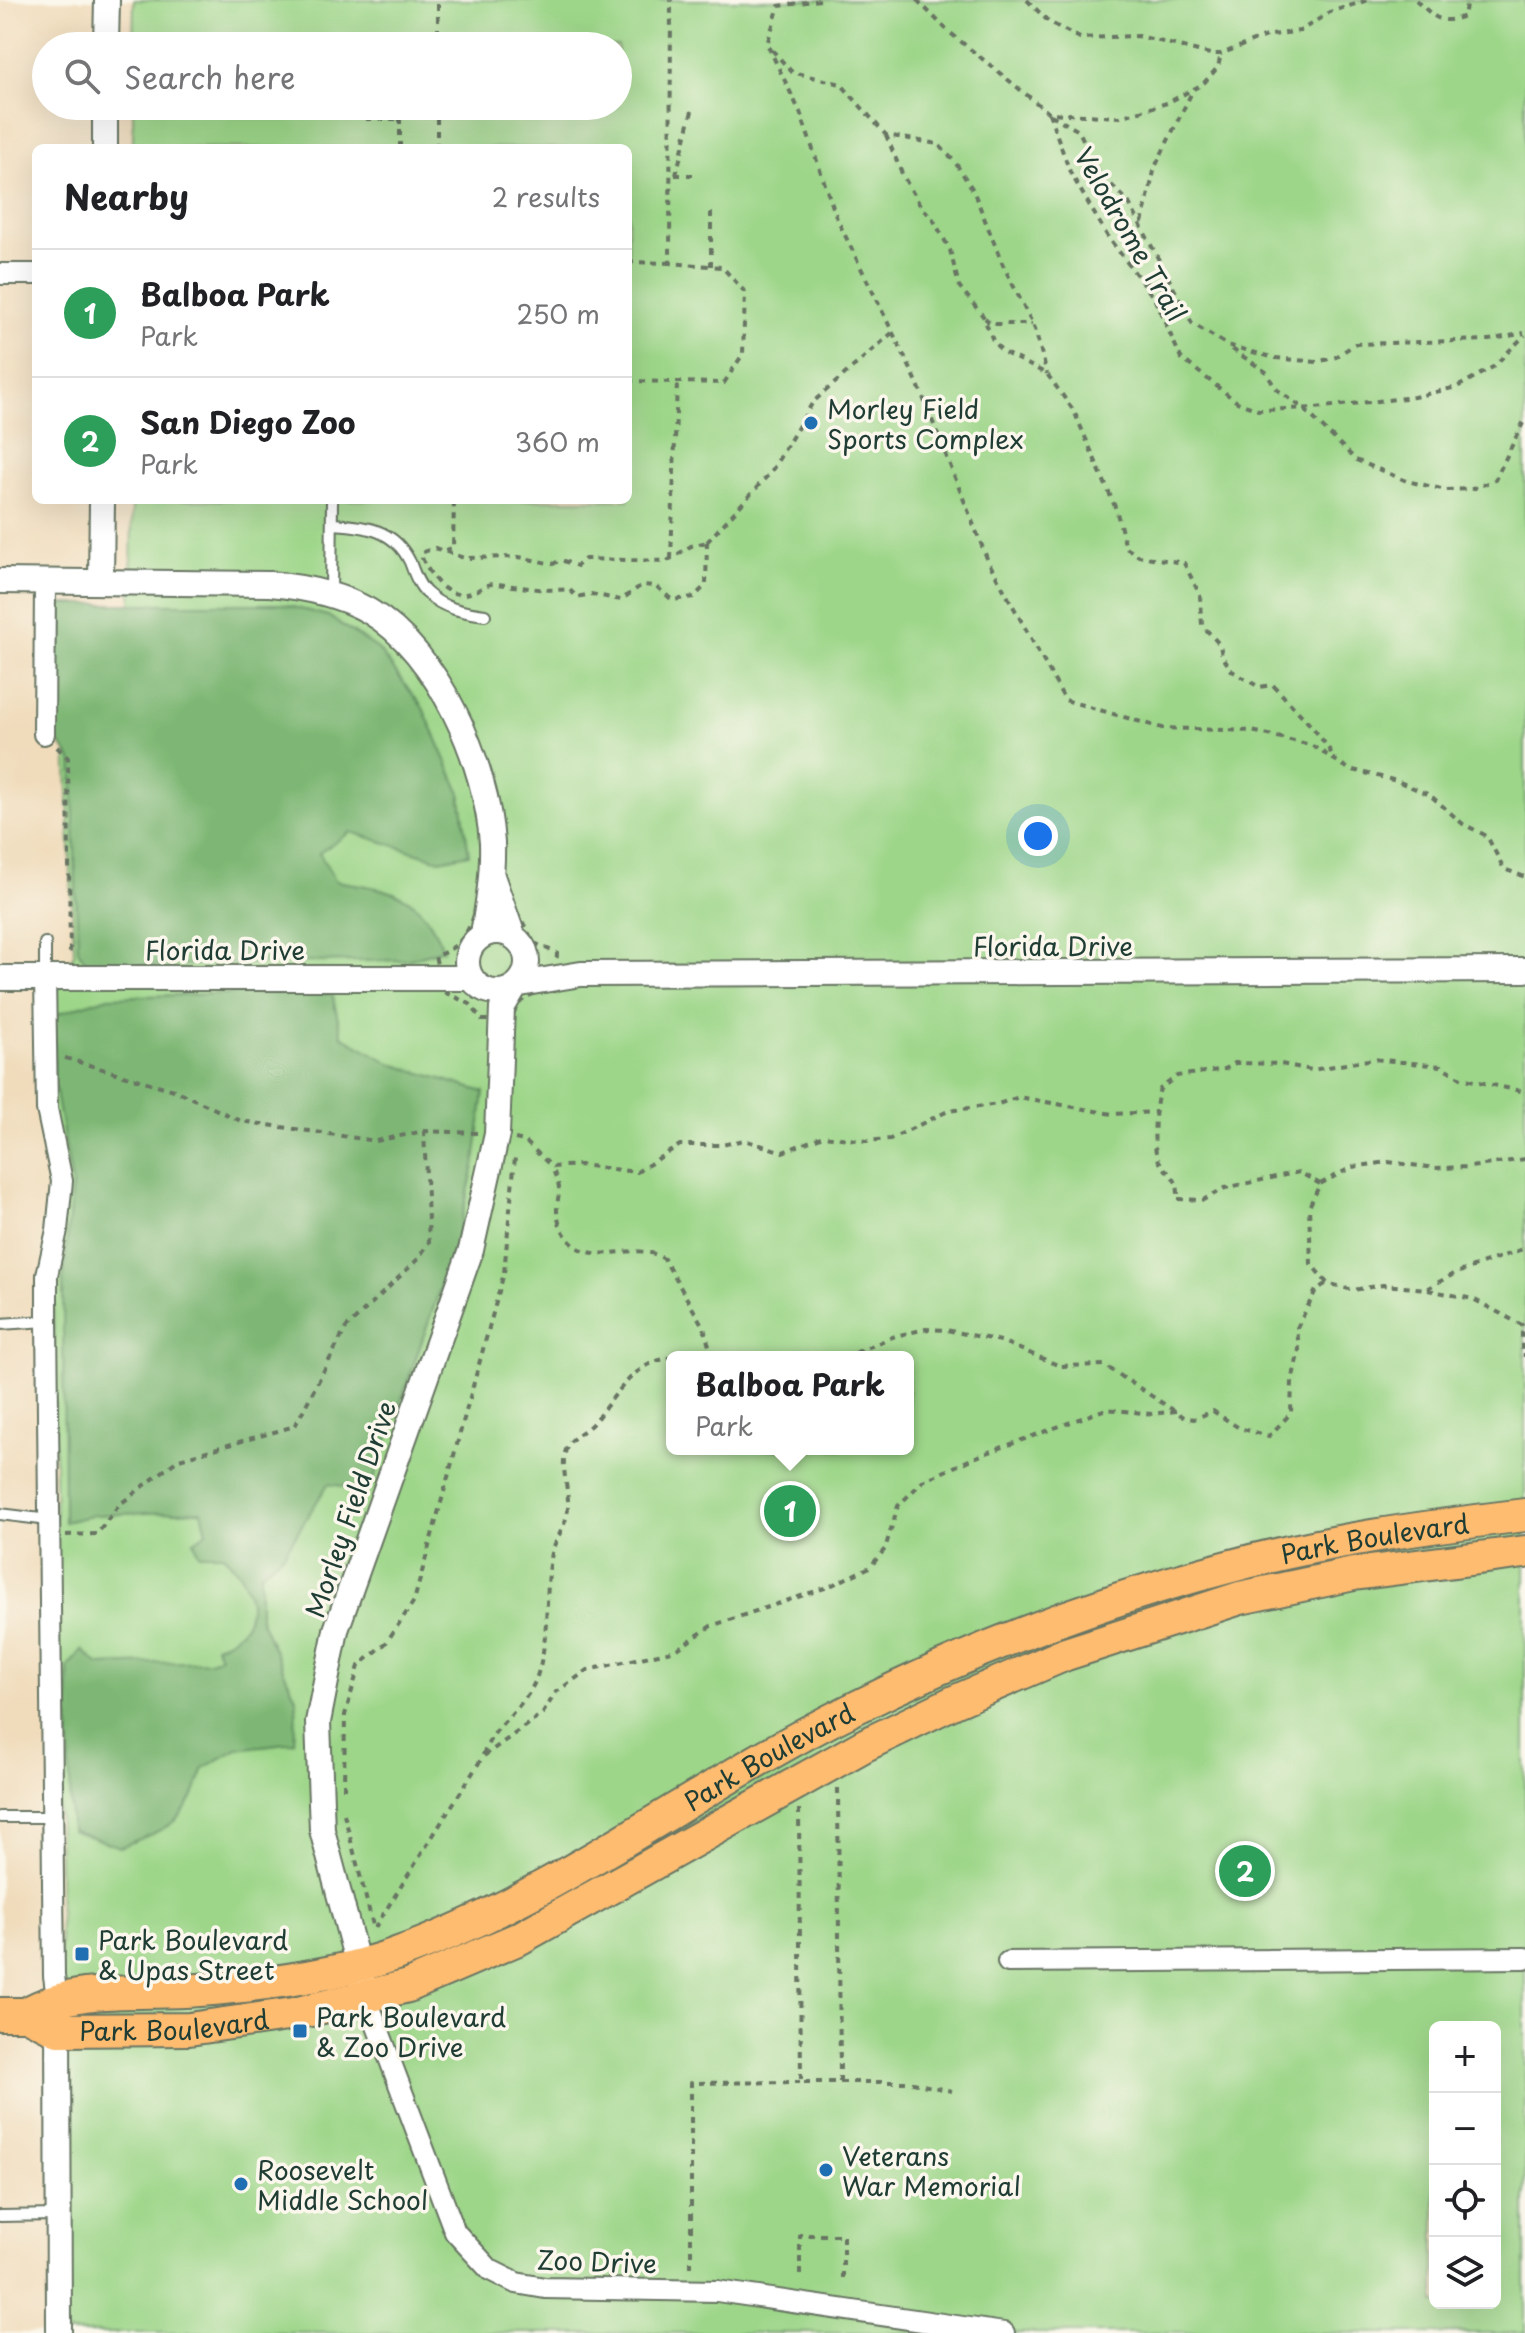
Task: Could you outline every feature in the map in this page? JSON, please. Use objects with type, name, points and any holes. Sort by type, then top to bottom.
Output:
[{"type":"main road","name":"Park Boulevard","points":[[13,2014],[57,1998],[242,1986],[358,1965],[396,1954],[504,1908],[848,1711],[1052,1622],[1226,1567],[1415,1529],[1525,1515]]},
{"type":"main road","name":"Park Boulevard","points":[[13,2014],[58,2030],[189,2029],[294,2014],[408,1986],[520,1938],[865,1745],[954,1702],[1066,1654],[1240,1598],[1368,1572],[1525,1552]]},
{"type":"street","points":[[106,32],[107,0]]},
{"type":"street","points":[[105,120],[105,144]]},
{"type":"street","points":[[0,274],[32,274]]},
{"type":"street","points":[[101,582],[102,504]]},
{"type":"street","points":[[0,581],[270,584],[307,588],[370,612],[406,643],[450,702],[477,767],[492,841],[491,873],[477,941],[467,958],[476,983],[507,992],[517,986],[526,974],[519,943],[491,873]]},
{"type":"street","points":[[44,734],[45,582]]},
{"type":"street","points":[[477,941],[504,932],[519,943]]},
{"type":"street","name":"Florida Drive","points":[[404,978],[453,962],[477,941]]},
{"type":"street","name":"Florida Drive","points":[[519,943],[581,974]]},
{"type":"street","name":"Florida Drive","points":[[517,986],[581,974],[1525,970]]},
{"type":"street","points":[[45,977],[47,1109],[62,1181],[57,1230],[47,1275],[58,2030],[59,2333]]},
{"type":"street","name":"Florida Drive","points":[[0,978],[404,978],[476,983]]},
{"type":"street","name":"Morley Field Drive","points":[[476,983],[499,1045]]},
{"type":"street","name":"Morley Field Drive","points":[[366,1997],[322,1830],[318,1722],[336,1630],[471,1250],[505,1136],[499,1045],[502,1008],[517,986]]},
{"type":"street","points":[[1008,1962],[1525,1958]]},
{"type":"street","name":"Zoo Drive","points":[[366,1997],[455,2232],[490,2270],[516,2283],[545,2288],[717,2291],[1004,2333]]},
{"type":"lane","points":[[331,595],[332,504]]},
{"type":"lane","points":[[332,524],[362,526],[392,538],[403,548],[425,592],[449,607],[485,615]]},
{"type":"lane","points":[[45,943],[45,977]]},
{"type":"lane","points":[[0,1324],[47,1321]]},
{"type":"lane","points":[[0,1514],[49,1528]]},
{"type":"lane","points":[[0,1817],[53,1817]]},
{"type":"lane","points":[[0,2216],[59,2215]]},
{"type":"path","points":[[438,0],[438,32]]},
{"type":"path","points":[[670,263],[671,0]]},
{"type":"path","points":[[820,0],[779,6],[767,44],[800,112],[837,219],[917,382],[988,561],[1065,700],[1162,728],[1220,728],[1311,745],[1349,769],[1397,781],[1430,795],[1463,824],[1487,836],[1504,869],[1525,877]]},
{"type":"path","points":[[917,0],[948,31],[1049,113],[1120,117],[1167,103],[1192,91],[1218,67],[1221,54]]},
{"type":"path","points":[[1027,0],[1049,22],[1080,38],[1139,36],[1199,52],[1221,54],[1266,36],[1300,31],[1330,12],[1368,0]]},
{"type":"path","points":[[1416,0],[1437,20],[1448,22],[1464,16],[1467,0]]},
{"type":"path","points":[[767,44],[792,72],[841,84],[886,135],[903,176],[950,250],[959,286],[983,316],[991,324],[1032,324]]},
{"type":"path","points":[[1142,226],[1155,167],[1192,91]]},
{"type":"path","points":[[676,175],[693,107]]},
{"type":"path","name":"Velodrome Trail","points":[[1049,113],[1079,131],[1099,173],[1128,201],[1192,323],[1227,345],[1275,358],[1317,362],[1336,357],[1355,344],[1489,340],[1525,334]]},
{"type":"path","name":"Velodrome Trail","points":[[1049,113],[1070,172],[1108,237],[1144,282],[1181,358],[1237,402],[1258,410],[1303,408],[1414,397],[1457,387],[1493,367],[1525,334]]},
{"type":"path","points":[[400,120],[400,144]]},
{"type":"path","points":[[437,120],[437,144]]},
{"type":"path","points":[[886,135],[938,144],[955,162],[973,190],[990,236],[1032,324],[1047,374],[1074,411],[1116,509],[1126,548],[1139,556],[1184,563],[1200,595],[1202,625],[1220,645],[1222,656],[1232,671],[1259,687],[1273,685],[1316,728],[1336,761]]},
{"type":"path","points":[[669,175],[695,175]]},
{"type":"path","points":[[711,212],[711,266]]},
{"type":"path","points":[[632,262],[722,267],[745,292],[743,354],[724,383],[632,381]]},
{"type":"path","points":[[1144,282],[1174,289]]},
{"type":"path","points":[[983,316],[994,343],[1005,353],[1047,374]]},
{"type":"path","points":[[445,550],[464,558],[519,557],[553,564],[561,560],[577,566],[585,559],[626,562],[671,559],[691,546],[707,542],[771,472],[813,402],[892,332]]},
{"type":"path","points":[[1227,345],[1266,372],[1276,389],[1303,408],[1356,460],[1407,481],[1446,490],[1472,489],[1495,480],[1525,419]]},
{"type":"path","points":[[671,559],[677,382]]},
{"type":"path","points":[[454,504],[453,548],[423,552],[422,558],[436,585],[454,593],[472,593],[483,584],[540,592],[569,589],[577,597],[591,594],[621,600],[642,585],[656,586],[672,600],[694,597],[706,585],[707,542]]},
{"type":"path","points":[[44,734],[68,758],[70,976]]},
{"type":"path","points":[[444,992],[459,996],[482,1020]]},
{"type":"path","points":[[44,1065],[65,1058],[174,1090],[241,1121],[376,1141],[424,1131],[505,1136],[525,1141],[552,1167],[559,1192],[557,1215],[572,1242],[593,1254],[641,1251],[664,1259],[704,1328],[710,1351]]},
{"type":"path","points":[[1320,1184],[1299,1172],[1225,1188],[1203,1200],[1177,1199],[1175,1177],[1157,1153],[1158,1092],[1173,1078],[1249,1061],[1312,1070],[1365,1059],[1418,1061],[1441,1066],[1461,1078],[1525,1092]]},
{"type":"path","points":[[552,1167],[580,1165],[637,1172],[673,1147],[687,1143],[715,1145],[744,1140],[783,1152],[823,1136],[866,1141],[890,1139],[948,1111],[998,1104],[1019,1097],[1112,1114],[1156,1112]]},
{"type":"path","points":[[49,1528],[97,1534],[119,1505],[179,1459],[295,1426],[346,1328],[418,1259],[429,1242],[424,1131]]},
{"type":"path","points":[[344,1798],[345,1715],[359,1666],[386,1643],[414,1601],[504,1273],[516,1170],[505,1136]]},
{"type":"path","points":[[1525,1159],[1435,1168],[1388,1162],[1352,1167],[1320,1184],[1309,1207],[1311,1264],[1327,1283],[1353,1290],[1383,1285],[1426,1289],[1473,1299],[1522,1325],[1522,1355],[1525,1355]]},
{"type":"path","points":[[1426,1289],[1454,1274],[1525,1248]]},
{"type":"path","points":[[859,1351],[895,1336],[926,1329],[1001,1341],[1060,1366],[1104,1365],[1176,1411],[1194,1419],[1213,1411],[1239,1428],[1269,1436],[1291,1413],[1292,1381],[1299,1350],[1297,1328],[1316,1290],[1327,1283]]},
{"type":"path","points":[[343,1812],[374,1929],[482,1758],[496,1727],[526,1697],[540,1669],[553,1548],[568,1509],[564,1454],[569,1444],[575,1435],[592,1424],[624,1381],[660,1358],[666,1358]]},
{"type":"path","points":[[482,1758],[543,1713],[556,1692],[588,1670],[676,1650],[711,1626],[828,1587],[870,1567],[885,1549],[898,1506],[923,1481],[976,1457],[1106,1409],[1152,1414],[1176,1411]]},
{"type":"path","points":[[838,1784],[840,2082]]},
{"type":"path","points":[[799,1806],[801,2082]]},
{"type":"path","points":[[691,2267],[691,2083],[908,2082],[952,2091]]},
{"type":"path","points":[[800,2275],[800,2235],[843,2235],[843,2282]]},
{"type":"green space","points":[[134,0],[1525,0],[1525,2333],[64,2333],[50,994],[74,954],[66,739],[131,606],[132,504],[632,504],[632,144],[133,144],[133,120],[632,120],[632,32],[133,32]]},
{"type":"green space","points":[[56,604],[282,604],[328,616],[378,649],[423,708],[460,792],[469,854],[440,860],[351,832],[319,853],[336,881],[389,891],[414,904],[425,915],[443,949],[408,960],[89,967],[78,950],[72,760],[52,733]]},
{"type":"green space","points":[[332,994],[342,1036],[392,1064],[484,1092],[475,1162],[456,1243],[370,1490],[328,1484],[285,1552],[260,1574],[260,1619],[297,1700],[294,1742],[237,1749],[204,1768],[190,1801],[175,1821],[120,1847],[71,1830],[68,1667],[82,1650],[99,1665],[210,1661],[220,1656],[215,1646],[242,1629],[250,1605],[242,1579],[222,1554],[199,1554],[194,1541],[207,1532],[202,1511],[95,1515],[64,1522],[63,1282],[72,1184],[54,1081],[54,1015],[108,997]]},
{"type":"place","name":"Morley Field Sports Complex","points":[[811,423]]},
{"type":"place","name":"Balboa Park","points":[[790,1511]]},
{"type":"place","name":"San Diego Zoo","points":[[1245,1871]]},
{"type":"place","name":"Park Boulevard & Upas Street","points":[[82,1954]]},
{"type":"place","name":"Park Boulevard & Zoo Drive","points":[[300,2031]]},
{"type":"place","name":"Veterans War Memorial","points":[[826,2170]]},
{"type":"place","name":"Roosevelt Middle School","points":[[241,2184]]}]
